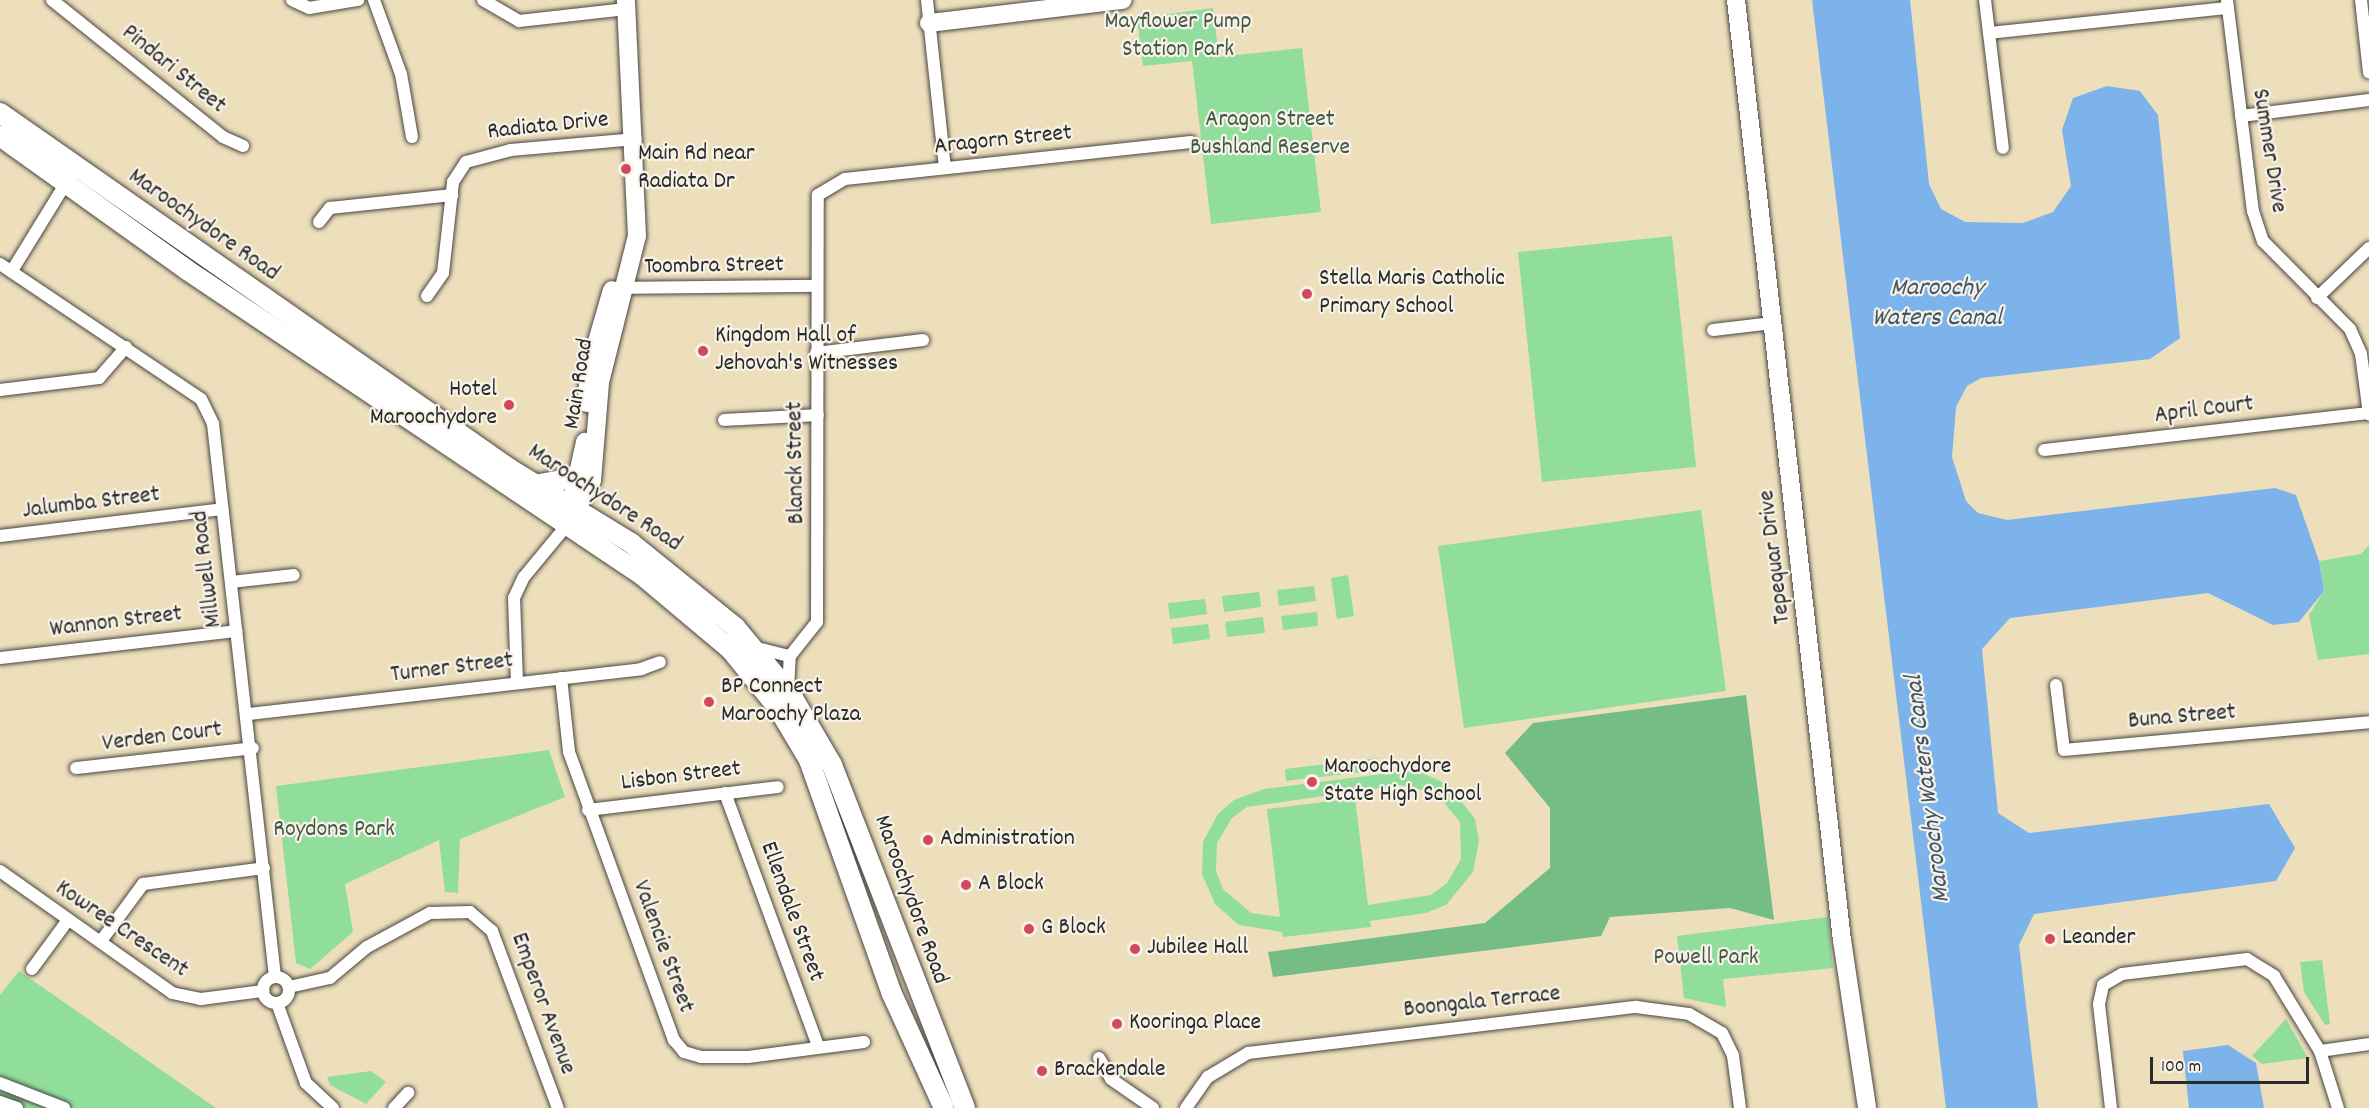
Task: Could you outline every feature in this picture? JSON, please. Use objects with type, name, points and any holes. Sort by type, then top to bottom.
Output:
[{"type":"main road","name":"Maroochydore Road","points":[[0,112],[71,176],[572,514],[661,565],[753,645],[788,690],[832,765],[965,1108]]},
{"type":"main road","name":"Maroochydore Road","points":[[0,136],[71,176],[534,485],[572,514],[712,632],[748,668],[789,726],[826,799],[889,985],[944,1108]]},
{"type":"main road","points":[[534,485],[579,477]]},
{"type":"street","name":"Pindari Street","points":[[52,0],[223,137],[243,146]]},
{"type":"street","points":[[292,0],[309,8],[358,0]]},
{"type":"street","points":[[374,0],[401,74],[412,137]]},
{"type":"street","points":[[483,0],[519,21],[626,5]]},
{"type":"street","points":[[927,0],[945,168]]},
{"type":"street","points":[[929,23],[1123,0]]},
{"type":"street","name":"Tepequar Drive","points":[[1736,0],[1842,940],[1867,1108]]},
{"type":"street","points":[[1985,0],[2003,148]]},
{"type":"street","points":[[2361,0],[2369,73]]},
{"type":"street","points":[[1989,33],[2227,4]]},
{"type":"street","name":"Summer Drive","points":[[2227,4],[2253,211],[2263,241],[2350,329],[2361,354],[2369,413]]},
{"type":"street","name":"Main Road","points":[[572,514],[579,477],[589,369],[637,236],[636,139],[626,5]]},
{"type":"street","points":[[2241,116],[2369,100]]},
{"type":"street","name":"Radiata Drive","points":[[427,296],[443,273],[452,195],[466,162],[478,154],[636,139]]},
{"type":"street","name":"Aragorn Street","points":[[822,189],[845,179],[1191,142]]},
{"type":"street","points":[[13,269],[71,176]]},
{"type":"street","name":"Blanck Street","points":[[790,656],[817,622],[818,415],[815,205],[822,189]]},
{"type":"street","points":[[319,222],[330,208],[452,195]]},
{"type":"street","points":[[2318,298],[2369,248]]},
{"type":"street","name":"Millwell Road","points":[[0,264],[13,269],[201,399],[213,424],[236,631],[253,748],[275,977]]},
{"type":"street","name":"Toombra Street","points":[[619,288],[815,286]]},
{"type":"street","name":"Main Road","points":[[572,514],[593,474],[600,382],[619,288]]},
{"type":"street","points":[[1713,330],[1773,323]]},
{"type":"street","points":[[816,353],[923,340]]},
{"type":"street","points":[[0,390],[99,378],[126,347]]},
{"type":"street","name":"April Court","points":[[2044,450],[2369,413]]},
{"type":"street","points":[[724,420],[818,415]]},
{"type":"street","name":"Jalumba Street","points":[[0,536],[222,509]]},
{"type":"street","points":[[517,683],[514,598],[524,578],[572,514]]},
{"type":"street","points":[[231,582],[294,575]]},
{"type":"street","name":"Wannon Street","points":[[0,658],[236,631]]},
{"type":"street","points":[[753,645],[770,655],[790,656],[788,690]]},
{"type":"street","name":"Turner Street","points":[[249,714],[561,678],[660,663]]},
{"type":"street","name":"Valencie Street","points":[[561,678],[569,752],[588,810],[674,1040],[684,1052],[700,1057],[748,1056],[864,1042]]},
{"type":"street","name":"Buna Street","points":[[2056,685],[2064,750],[2369,722]]},
{"type":"street","name":"Verden Court","points":[[76,768],[253,748]]},
{"type":"street","name":"Lisbon Street","points":[[588,810],[778,787]]},
{"type":"street","name":"Ellendale Street","points":[[725,793],[818,1046]]},
{"type":"street","points":[[101,941],[143,884],[264,868]]},
{"type":"street","name":"Kowree Crescent","points":[[0,871],[183,997],[263,991]]},
{"type":"street","name":"Emperor Avenue","points":[[288,987],[330,978],[367,947],[430,913],[470,912],[492,931],[558,1108]]},
{"type":"street","points":[[32,969],[68,920]]},
{"type":"street","points":[[2111,1108],[2099,1004],[2103,985],[2122,974],[2247,959],[2260,963],[2320,1051],[2338,1108]]},
{"type":"street","points":[[277,1003],[286,998],[288,987],[275,977],[263,991],[277,1003],[306,1083],[333,1108]]},
{"type":"street","name":"Boongala Terrace","points":[[1186,1108],[1208,1077],[1248,1053],[1636,1007],[1689,1014],[1722,1033],[1733,1056],[1740,1108]]},
{"type":"street","points":[[2320,1051],[2369,1044]]},
{"type":"street","points":[[1099,1058],[1111,1079],[1153,1108]]},
{"type":"street","points":[[0,1083],[64,1108]]},
{"type":"street","points":[[394,1108],[408,1093]]},
{"type":"street","points":[[0,1102],[17,1108]]},
{"type":"green space","name":"Aragon Street Bushland Reserve","points":[[1213,8],[1219,57],[1302,48],[1321,212],[1211,224],[1192,61],[1143,66],[1137,18]]},
{"type":"green space","points":[[1672,236],[1696,467],[1542,482],[1518,252]]},
{"type":"green space","points":[[1701,510],[1726,691],[1464,728],[1438,546]]},
{"type":"green space","points":[[2369,545],[2369,654],[2318,660],[2309,615],[2324,591],[2319,561],[2361,554]]},
{"type":"green space","points":[[1348,575],[1354,616],[1337,619],[1331,578]]},
{"type":"green space","points":[[1314,586],[1316,601],[1279,606],[1277,590]]},
{"type":"green space","points":[[1259,592],[1261,607],[1224,612],[1222,596]]},
{"type":"green space","points":[[1205,599],[1207,614],[1170,619],[1168,603]]},
{"type":"green space","points":[[1317,612],[1318,626],[1283,630],[1281,616]]},
{"type":"green space","points":[[1263,617],[1265,633],[1227,637],[1225,622]]},
{"type":"green space","points":[[1208,624],[1210,639],[1173,644],[1171,628]]},
{"type":"green space","points":[[1746,695],[1774,920],[1730,908],[1610,917],[1601,936],[1273,977],[1268,952],[1485,923],[1550,868],[1550,808],[1505,753],[1533,723]]},
{"type":"green space","name":"Roydons Park","points":[[549,750],[565,797],[460,839],[458,893],[445,892],[439,840],[345,884],[353,932],[310,969],[296,963],[276,786]]},
{"type":"green space","points":[[1377,758],[1378,770],[1286,781],[1285,769]]},
{"type":"green space","points":[[1398,772],[1420,772],[1449,785],[1475,819],[1479,841],[1473,872],[1446,905],[1426,913],[1370,921],[1371,927],[1283,937],[1282,932],[1239,925],[1215,904],[1202,874],[1203,842],[1218,814],[1234,800],[1264,789]],"holes":[[[1400,785],[1436,793],[1460,822],[1461,859],[1447,883],[1431,895],[1368,905],[1355,798],[1267,809],[1280,917],[1251,913],[1223,889],[1216,871],[1217,843],[1232,818],[1247,807]]]},
{"type":"green space","name":"Powell Park","points":[[1828,917],[1833,968],[1723,979],[1726,1007],[1684,998],[1677,936]]},
{"type":"green space","points":[[2322,960],[2330,1024],[2325,1025],[2304,992],[2300,962]]},
{"type":"green space","points":[[19,971],[216,1108],[0,1108],[0,995]]},
{"type":"green space","points":[[2286,1019],[2308,1058],[2262,1064],[2252,1056]]},
{"type":"green space","points":[[371,1071],[386,1082],[366,1104],[330,1085],[327,1077]]},
{"type":"water","name":"Maroochy Waters Canal","points":[[1812,0],[1910,0],[1929,184],[1941,209],[1965,222],[2023,223],[2053,212],[2071,186],[2062,130],[2073,98],[2107,86],[2140,91],[2158,115],[2180,338],[2150,359],[1981,378],[1967,386],[1956,407],[1952,457],[1966,501],[1978,513],[2007,520],[2275,488],[2296,495],[2319,561],[2324,591],[2299,622],[2273,625],[2208,593],[2010,618],[1982,649],[1998,813],[2029,833],[2269,804],[2295,848],[2276,881],[2034,914],[2019,945],[2038,1108],[1946,1108]]},
{"type":"water","points":[[2228,1045],[2256,1063],[2264,1108],[2189,1108],[2183,1051]]},
{"type":"place","name":"Main Rd near Radiata Dr","points":[[626,169]]},
{"type":"place","name":"Stella Maris Catholic Primary School","points":[[1307,294]]},
{"type":"place","name":"Kingdom Hall of Jehovah's Witnesses","points":[[703,351]]},
{"type":"place","name":"Hotel Maroochydore","points":[[509,405]]},
{"type":"place","name":"BP Connect Maroochy Plaza","points":[[709,702]]},
{"type":"place","name":"Maroochydore State High School","points":[[1312,782]]},
{"type":"place","name":"Administration","points":[[928,840]]},
{"type":"place","name":"A Block","points":[[966,885]]},
{"type":"place","name":"G Block","points":[[1029,929]]},
{"type":"place","name":"Leander","points":[[2050,939]]},
{"type":"place","name":"Jubilee Hall","points":[[1135,949]]},
{"type":"place","name":"Kooringa Place","points":[[1117,1024]]},
{"type":"place","name":"Brackendale","points":[[1042,1071]]},
{"type":"park label","name":"Mayflower Pump Station Park","points":[[1178,37]]}]
